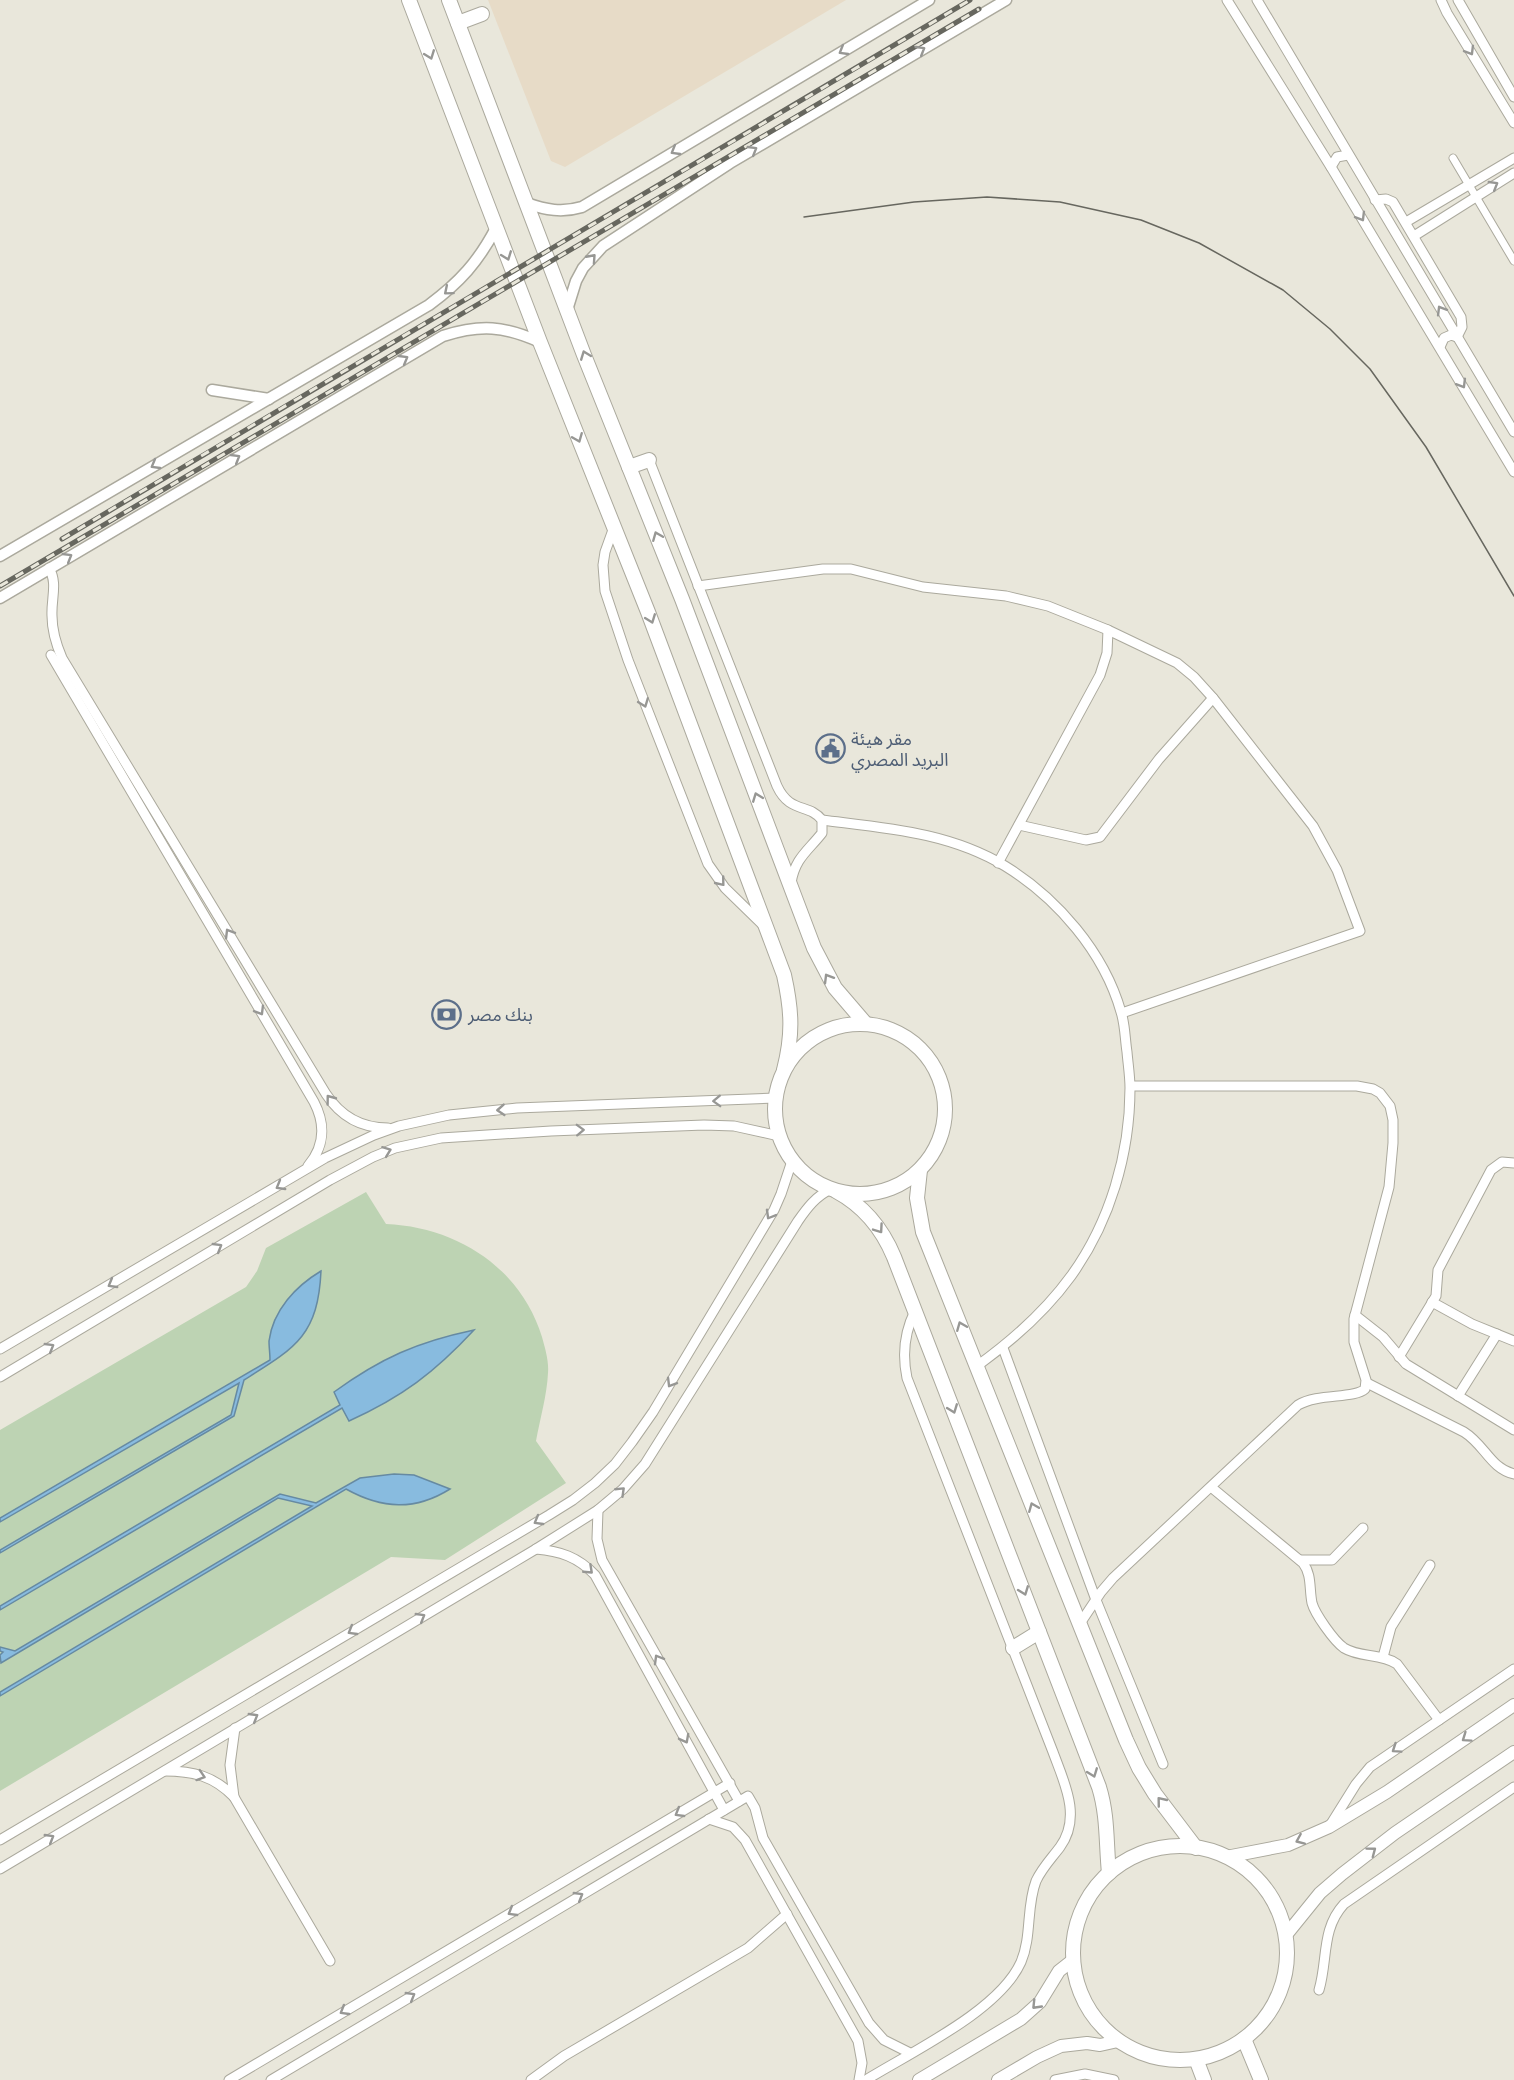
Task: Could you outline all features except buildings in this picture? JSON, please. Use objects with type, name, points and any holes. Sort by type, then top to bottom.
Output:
[{"type":"main road","points":[[409,0],[540,342],[648,612],[784,975],[790,1000],[792,1023],[790,1047],[775,1098],[779,1136],[792,1161],[803,1173],[860,1207],[878,1226],[890,1246],[1105,1806],[1109,1873]]},
{"type":"main road","points":[[449,0],[823,969],[835,988],[865,1023]]},
{"type":"main road","points":[[458,23],[482,14]]},
{"type":"main road","points":[[629,467],[649,460]]},
{"type":"main road","points":[[784,1070],[798,1050],[817,1035],[840,1026],[865,1023],[889,1028],[911,1040],[928,1057],[940,1079],[945,1103],[944,1127],[935,1150],[920,1170],[902,1183],[881,1191],[858,1194],[833,1190]]},
{"type":"main road","points":[[920,1170],[916,1198],[923,1232],[1080,1625],[1139,1768],[1155,1794],[1196,1848]]},
{"type":"main road","points":[[1013,1648],[1040,1632]]},
{"type":"main road","points":[[1226,1857],[1288,1845],[1329,1827],[1387,1792],[1514,1705]]},
{"type":"main road","points":[[1286,1935],[1320,1893],[1342,1874],[1395,1833],[1514,1752]]},
{"type":"main road","points":[[1173,1847],[1196,1848],[1226,1857],[1244,1867],[1265,1889],[1280,1916],[1286,1935],[1287,1959],[1283,1982],[1274,2004],[1261,2023],[1244,2039],[1221,2052],[1196,2059],[1175,2060],[1136,2051],[1118,2041],[1102,2027],[1090,2013],[1082,1996],[1073,1960],[1076,1928],[1089,1898],[1109,1873],[1128,1860],[1150,1851],[1173,1847]]},
{"type":"main road","points":[[919,2080],[1021,2019],[1040,2002],[1059,1971],[1073,1960]]},
{"type":"main road","points":[[1244,2039],[1262,2078]]},
{"type":"main road","points":[[998,2080],[1061,2046],[1100,2045],[1118,2041]]},
{"type":"main road","points":[[1196,2059],[1204,2080]]},
{"type":"street","points":[[526,203],[547,210],[570,210],[582,207],[929,0]]},
{"type":"street","points":[[567,310],[570,295],[583,268],[603,246],[730,163],[1006,0]]},
{"type":"street","points":[[1227,0],[1331,167],[1514,472]]},
{"type":"street","points":[[1257,0],[1514,432]]},
{"type":"street","points":[[1441,0],[1514,123]]},
{"type":"street","points":[[1458,0],[1514,97]]},
{"type":"street","points":[[1331,167],[1337,157],[1348,155]]},
{"type":"street","points":[[1453,158],[1514,261]]},
{"type":"street","points":[[1406,222],[1514,158]]},
{"type":"street","points":[[1414,236],[1514,173]]},
{"type":"street","points":[[1375,200],[1390,200],[1406,222],[1461,317],[1462,327],[1457,337]]},
{"type":"street","points":[[0,556],[429,305],[469,272],[496,228]]},
{"type":"street","points":[[0,598],[443,336],[467,329],[492,327],[517,332],[540,342]]},
{"type":"street","points":[[1440,347],[1444,338],[1450,335],[1457,337]]},
{"type":"street","points":[[212,390],[269,399]]},
{"type":"street","points":[[649,460],[779,791],[790,804],[816,814],[822,820],[922,833],[950,841],[998,863],[1028,882],[1051,901],[1072,925],[1091,948],[1106,974],[1122,1013],[1131,1086],[1127,1130],[1116,1185],[1104,1216],[1090,1246],[1052,1301],[1029,1325],[977,1366]]},
{"type":"street","points":[[614,527],[605,552],[603,578],[605,591],[628,660],[708,864],[726,888],[766,929]]},
{"type":"street","points":[[49,568],[54,581],[51,614],[53,631],[62,658],[339,1111],[357,1123],[378,1128],[399,1126],[449,1115],[517,1108],[775,1098]]},
{"type":"street","points":[[698,586],[842,568],[923,587],[1027,600],[1069,613],[1108,630],[1177,663],[1194,677],[1213,698],[1312,826],[1337,870],[1360,930],[1122,1013]]},
{"type":"street","points":[[998,863],[1100,675],[1107,653],[1108,630]]},
{"type":"street","points":[[51,655],[318,1110],[322,1127],[321,1144],[314,1160],[303,1173]]},
{"type":"street","points":[[1019,825],[1086,840],[1100,837],[1159,759],[1213,698]]},
{"type":"street","points":[[790,885],[800,856],[822,833],[822,820]]},
{"type":"street","points":[[177,870],[188,864]]},
{"type":"street","points":[[189,891],[200,884]]},
{"type":"street","points":[[1080,1625],[1113,1578],[1303,1402],[1321,1396],[1360,1393],[1365,1389],[1367,1383],[1354,1342],[1355,1315],[1389,1187],[1393,1120],[1390,1106],[1373,1089],[1365,1087],[1131,1086]]},
{"type":"street","points":[[0,1377],[330,1180],[395,1148],[441,1138],[704,1125],[734,1126],[779,1136]]},
{"type":"street","points":[[0,1349],[349,1146],[399,1126]]},
{"type":"street","points":[[0,1840],[549,1515],[595,1483],[615,1464],[653,1412],[774,1210],[792,1161]]},
{"type":"street","points":[[1399,1357],[1437,1292],[1436,1276],[1439,1267],[1491,1170],[1498,1163],[1514,1163]]},
{"type":"street","points":[[0,1869],[598,1510],[623,1489],[645,1464],[798,1221],[811,1203],[822,1193],[833,1190]]},
{"type":"street","points":[[1432,1302],[1472,1324],[1514,1341]]},
{"type":"street","points":[[866,2080],[972,2014],[998,1993],[1013,1976],[1026,1946],[1030,1904],[1037,1880],[1064,1841],[1071,1810],[1069,1795],[908,1378],[904,1345],[915,1311]]},
{"type":"street","points":[[1355,1315],[1383,1337],[1410,1367],[1514,1430]]},
{"type":"street","points":[[1458,1395],[1497,1334]]},
{"type":"street","points":[[1002,1348],[1096,1600],[1162,1764]]},
{"type":"street","points":[[1367,1383],[1464,1432],[1476,1441],[1500,1469],[1514,1474]]},
{"type":"street","points":[[1211,1487],[1300,1560],[1309,1573],[1312,1602],[1316,1612],[1340,1645],[1349,1650],[1393,1661],[1401,1668],[1439,1720]]},
{"type":"street","points":[[598,1510],[597,1539],[602,1560],[739,1801]]},
{"type":"street","points":[[1300,1560],[1334,1558],[1363,1528]]},
{"type":"street","points":[[536,1549],[557,1551],[568,1555],[588,1567],[596,1575],[724,1810]]},
{"type":"street","points":[[1383,1657],[1390,1628],[1430,1565]]},
{"type":"street","points":[[1329,1827],[1356,1784],[1376,1763],[1514,1669]]},
{"type":"street","points":[[234,1797],[230,1766],[235,1728]]},
{"type":"street","points":[[162,1771],[189,1772],[204,1776],[217,1782],[234,1797],[330,1961]]},
{"type":"street","points":[[229,2080],[730,1783]]},
{"type":"street","points":[[1319,1990],[1328,1930],[1333,1917],[1344,1904],[1514,1787]]},
{"type":"street","points":[[271,2080],[748,1796],[755,1808],[763,1838],[869,2023],[884,2040],[910,2053]]},
{"type":"street","points":[[709,1819],[728,1824],[741,1834],[787,1914],[858,2041],[862,2063],[859,2080]]},
{"type":"street","points":[[531,2080],[564,2056],[748,1948],[787,1914]]},
{"type":"street","points":[[1055,2080],[1076,2074],[1113,2080]]},
{"type":"shaded area","points":[[488,0],[846,0],[565,167],[551,161]]},
{"type":"green space","points":[[366,1192],[386,1224],[437,1233],[461,1243],[483,1256],[519,1291],[532,1312],[542,1337],[548,1364],[546,1390],[536,1441],[566,1483],[445,1560],[391,1557],[0,1791],[0,1430],[246,1287],[257,1271],[266,1248]]},
{"type":"water","points":[[321,1271],[319,1293],[309,1326],[290,1349],[244,1380],[234,1416],[0,1553],[0,1550],[231,1415],[239,1383],[0,1522],[0,1518],[270,1360],[269,1341],[275,1319],[287,1300]]},
{"type":"water","points":[[474,1330],[431,1371],[385,1403],[349,1421],[342,1408],[0,1610],[0,1606],[340,1405],[334,1392],[351,1380],[417,1346]]},
{"type":"water","points":[[394,1474],[414,1475],[450,1489],[424,1501],[398,1505],[373,1501],[346,1489],[0,1696],[0,1692],[312,1506],[278,1498],[1,1663],[0,1655],[3,1652],[0,1651],[0,1647],[15,1651],[280,1494],[316,1503],[360,1478]]},
{"type":"tram line","points":[[804,217],[914,202],[987,197],[1060,202],[1141,220],[1199,243],[1283,290],[1330,329],[1370,369],[1426,447],[1514,596]]},
{"type":"railway","points":[[62,539],[970,0]]},
{"type":"railway","points":[[0,586],[979,9]]},
{"type":"place","name":"مقر هيئة البريد المصري","points":[[830,749]]},
{"type":"place","name":"بنك مصر","points":[[447,1015]]}]
